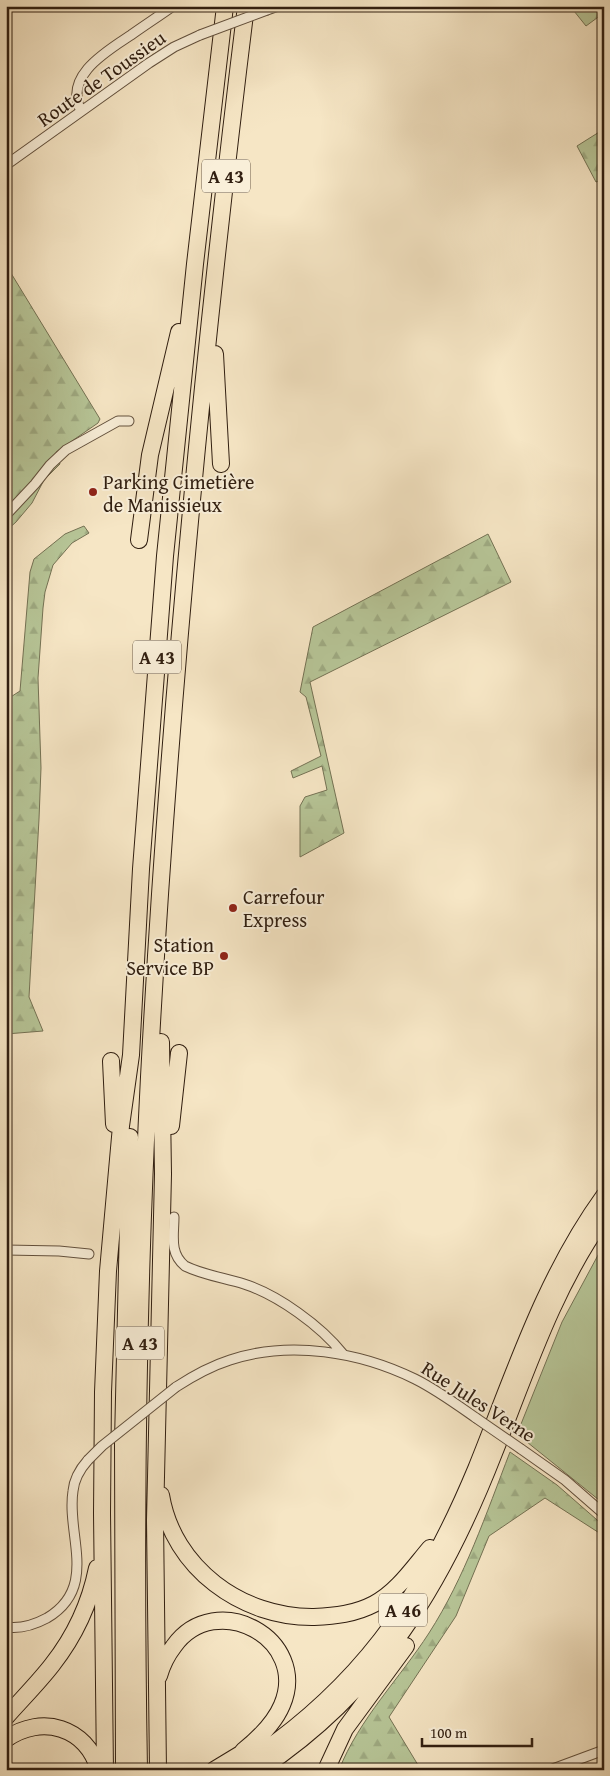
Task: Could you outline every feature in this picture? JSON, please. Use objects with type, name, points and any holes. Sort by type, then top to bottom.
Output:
[{"type":"highway","name":"A 43","points":[[124,1770],[123,1442],[131,1055],[141,869],[168,527],[195,264],[225,6]]},
{"type":"highway","name":"A 43","points":[[139,1770],[139,1380],[149,1078],[168,779],[183,588],[212,302],[246,6]]},
{"type":"highway","points":[[139,540],[150,455],[195,264]]},
{"type":"highway","points":[[212,302],[221,464]]},
{"type":"highway","points":[[159,917],[168,1213]]},
{"type":"highway","points":[[158,1770],[155,1653],[155,1520],[168,1213],[179,1053]]},
{"type":"highway","points":[[105,1770],[102,1513],[105,1329],[116,1181],[131,1055]]},
{"type":"highway","points":[[111,1061],[116,1181]]},
{"type":"highway","name":"A 46","points":[[235,1764],[279,1741],[322,1705],[362,1665],[396,1621],[426,1574],[452,1524],[539,1311],[556,1275],[570,1248],[604,1196]]},
{"type":"highway","name":"A 46","points":[[259,1770],[312,1730],[353,1692],[406,1628],[421,1605],[449,1556],[478,1493],[551,1311],[580,1254],[604,1217]]},
{"type":"highway","points":[[214,1770],[235,1764],[322,1692],[351,1662],[392,1610],[430,1548],[503,1400]]},
{"type":"highway","points":[[326,1770],[345,1729],[429,1611],[456,1560],[469,1530],[494,1454]]},
{"type":"highway","points":[[157,1470],[166,1516],[178,1542],[189,1558],[209,1580],[228,1593],[268,1611],[310,1617],[338,1615],[364,1609],[392,1592],[430,1548]]},
{"type":"highway","points":[[6,1718],[52,1665],[82,1616],[98,1566],[102,1513]]},
{"type":"highway","points":[[157,1691],[160,1671],[168,1654],[181,1637],[194,1628],[212,1621],[228,1620],[248,1625],[272,1642],[282,1660],[286,1677],[285,1698],[275,1718],[266,1730],[235,1764]]},
{"type":"highway","points":[[277,1770],[348,1711],[406,1645]]},
{"type":"highway","points":[[6,1739],[22,1730],[34,1727],[44,1726],[60,1729],[71,1733],[84,1743],[94,1756],[99,1770]]},
{"type":"street","points":[[81,111],[77,102],[78,90],[86,70],[107,51],[173,6]]},
{"type":"street","name":"Route de Toussieu","points":[[6,166],[155,59],[200,35],[278,6]]},
{"type":"street","points":[[6,515],[50,465],[66,450],[118,422],[129,421]]},
{"type":"street","points":[[168,1213],[175,1255],[181,1263],[192,1269],[242,1284],[273,1297],[332,1341],[343,1354]]},
{"type":"street","points":[[6,1250],[60,1251],[88,1254]]},
{"type":"street","name":"Rue Jules Verne","points":[[6,1627],[28,1626],[43,1620],[56,1611],[69,1595],[76,1575],[78,1559],[72,1503],[73,1489],[78,1474],[88,1460],[102,1446],[176,1387],[210,1368],[251,1354],[289,1350],[343,1354],[381,1365],[414,1379],[435,1390],[565,1480],[604,1514]]},
{"type":"street","points":[[550,1770],[604,1750]]},
{"type":"green space","points":[[570,6],[604,6],[604,17],[601,15],[586,26]]},
{"type":"green space","points":[[604,129],[604,179],[596,182],[577,146]]},
{"type":"green space","points":[[6,265],[100,419],[98,423],[56,452],[60,464],[44,480],[32,503],[6,531]]},
{"type":"green space","points":[[84,526],[89,533],[72,543],[53,565],[45,592],[43,608],[38,678],[41,768],[29,997],[43,1031],[6,1034],[6,700],[20,691],[30,572],[34,559],[65,534]]},
{"type":"green space","points":[[488,534],[511,582],[310,682],[344,833],[300,857],[300,806],[305,797],[327,790],[322,766],[293,778],[291,771],[321,756],[306,697],[300,692],[313,627]]},
{"type":"green space","points":[[604,1244],[604,1504],[517,1434],[562,1322]]},
{"type":"green space","points":[[510,1452],[557,1485],[604,1526],[604,1536],[545,1498],[489,1536],[456,1616],[389,1717],[421,1770],[339,1770],[357,1733],[418,1650],[442,1612],[474,1545]]},
{"type":"place","name":"Parking Cimetière de Manissieux","points":[[93,492]]},
{"type":"place","name":"Carrefour Express","points":[[233,908]]},
{"type":"place","name":"Station Service BP","points":[[224,956]]}]
